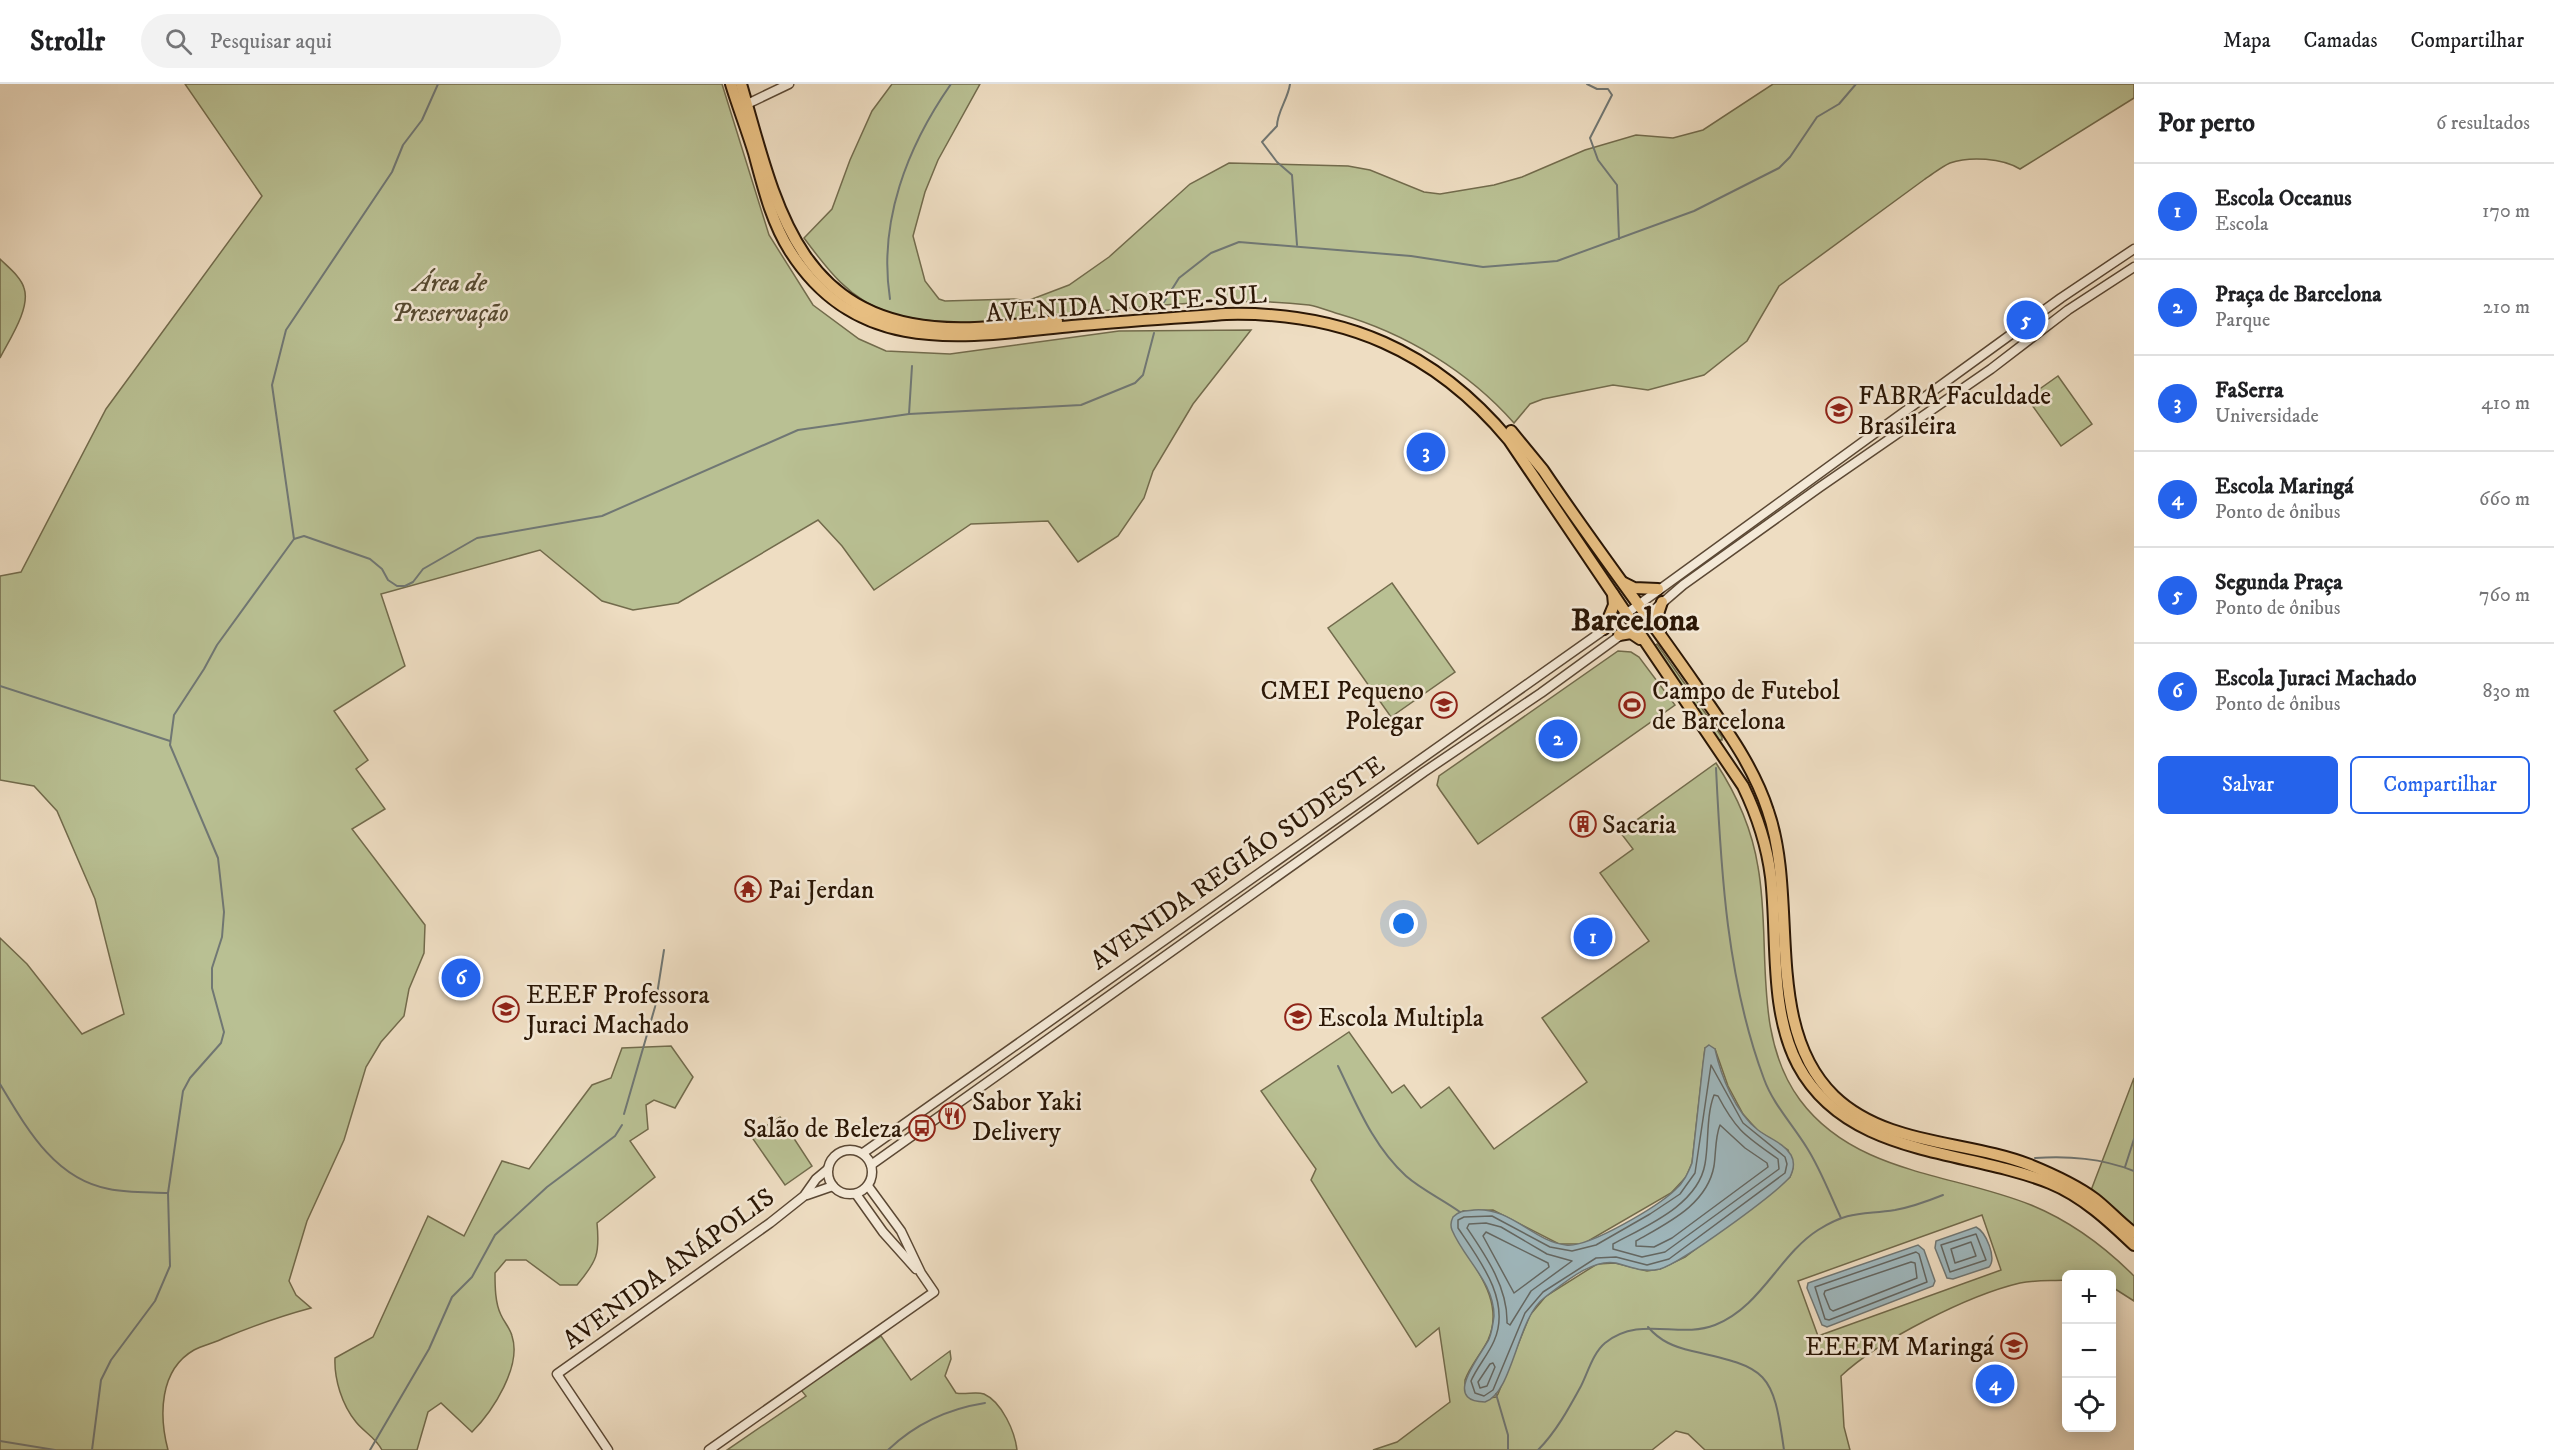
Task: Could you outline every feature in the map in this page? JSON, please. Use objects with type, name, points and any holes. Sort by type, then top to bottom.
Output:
[{"type":"main road","name":"AVENIDA NORTE-SUL","points":[[731,84],[743,107],[794,241],[829,284],[860,306],[890,319],[941,328],[1244,307],[1317,314],[1372,330],[1416,350],[1469,387],[1489,405],[1543,470],[1661,635],[1733,740],[1753,776],[1769,813],[1782,890],[1792,1020],[1804,1058],[1817,1078],[1846,1106],[1877,1124],[1946,1145],[2029,1164],[2066,1181],[2096,1200],[2134,1233]]},
{"type":"main road","name":"AVENIDA NORTE-SUL","points":[[742,88],[743,107],[782,236],[817,285],[855,314],[906,332],[957,337],[1218,314],[1270,314],[1325,322],[1380,340],[1401,349],[1453,382],[1495,422],[1633,626],[1726,758],[1756,816],[1770,876],[1782,1021],[1798,1064],[1817,1092],[1852,1121],[1888,1138],[1910,1146],[2023,1173],[2069,1192],[2134,1245]]},
{"type":"main road","points":[[1622,582],[1634,588],[1658,590]]},
{"type":"main road","points":[[1604,629],[1614,605],[1613,594]]},
{"type":"main road","points":[[1661,635],[1658,614],[1662,602]]},
{"type":"main road","points":[[1619,635],[1631,633],[1646,644]]},
{"type":"street","points":[[743,107],[789,84]]},
{"type":"street","points":[[742,88],[770,94]]},
{"type":"street","name":"AVENIDA REGIÃO SUDESTE","points":[[862,1153],[1626,614],[2061,298],[2134,249]]},
{"type":"street","name":"AVENIDA REGIÃO SUDESTE","points":[[872,1165],[1215,920],[1541,693],[1820,486],[1991,369],[2068,310],[2134,267]]},
{"type":"street","points":[[1553,664],[1561,670],[1562,677]]},
{"type":"street","points":[[1531,679],[1541,693]]},
{"type":"street","points":[[1215,920],[1219,913],[1217,904]]},
{"type":"street","points":[[854,1150],[862,1153],[872,1165],[872,1176],[868,1186],[856,1194],[844,1194],[833,1186],[828,1169],[832,1160],[842,1151],[854,1150]]},
{"type":"street","name":"AVENIDA ANÁPOLIS","points":[[608,1450],[557,1374],[771,1223],[804,1196],[816,1179],[828,1169]]},
{"type":"street","name":"AVENIDA ANÁPOLIS","points":[[804,1196],[833,1186]]},
{"type":"street","points":[[868,1186],[901,1231],[921,1273]]},
{"type":"street","points":[[709,1450],[934,1292],[856,1194]]},
{"type":"green space","name":"Área de Preservação","points":[[185,84],[722,84],[769,235],[813,305],[859,339],[886,351],[950,354],[1119,331],[1251,330],[1193,404],[1153,471],[1144,498],[1118,536],[1078,562],[1048,521],[971,524],[874,590],[842,546],[818,520],[678,603],[633,610],[602,601],[540,550],[381,594],[405,666],[334,711],[368,760],[356,769],[385,809],[352,829],[425,925],[424,953],[409,989],[404,1016],[381,1042],[366,1067],[344,1140],[307,1221],[289,1281],[296,1295],[311,1308],[201,1347],[182,1359],[168,1381],[164,1395],[163,1423],[168,1450],[0,1450],[0,938],[27,964],[82,1034],[124,1014],[95,899],[57,811],[34,786],[0,780],[0,576],[21,572],[106,409],[262,196]]},
{"type":"green space","points":[[892,84],[980,84],[938,160],[925,192],[913,236],[925,281],[939,299],[945,301],[1014,299],[1027,301],[1069,285],[1109,257],[1190,184],[1229,163],[1348,166],[1370,170],[1424,192],[1440,194],[1494,185],[1522,177],[1585,150],[1636,135],[1673,138],[1703,130],[1773,84],[2134,84],[2134,98],[2020,169],[2004,162],[1976,159],[1950,163],[1940,169],[1779,286],[1747,341],[1704,375],[1648,390],[1613,385],[1543,399],[1530,404],[1514,423],[1477,387],[1434,356],[1364,322],[1309,305],[1244,301],[1211,302],[969,322],[928,321],[874,307],[840,282],[804,238],[832,209],[850,160],[872,111]]},
{"type":"green space","points":[[0,259],[20,280],[25,296],[18,324],[0,358]]},
{"type":"green space","points":[[2058,376],[2092,424],[2061,446],[2027,398]]},
{"type":"green space","points":[[1392,583],[1455,672],[1391,717],[1328,628]]},
{"type":"green space","points":[[1657,644],[1722,740],[1719,740],[1653,647]]},
{"type":"green space","points":[[1618,651],[1631,652],[1639,657],[1675,705],[1478,844],[1437,785],[1439,776]]},
{"type":"green space","points":[[1716,763],[1731,787],[1752,839],[1762,896],[1769,1017],[1775,1046],[1785,1074],[1800,1100],[1822,1124],[1848,1143],[1876,1157],[1906,1168],[2001,1194],[2045,1211],[2073,1227],[2111,1254],[2134,1276],[2134,1301],[2116,1290],[2116,1270],[2062,1270],[2062,1280],[2026,1282],[1999,1289],[1926,1320],[1878,1348],[1841,1376],[1844,1427],[1850,1450],[1705,1450],[1688,1434],[1676,1431],[1652,1450],[1373,1450],[1397,1442],[1450,1402],[1439,1328],[1416,1347],[1311,1180],[1316,1169],[1261,1091],[1349,1032],[1392,1093],[1404,1085],[1421,1108],[1449,1087],[1494,1149],[1587,1082],[1542,1018],[1649,941],[1600,873],[1633,849],[1620,832]],"holes":[[[1705,1048],[1715,1049],[1728,1086],[1743,1114],[1758,1131],[1788,1150],[1793,1168],[1790,1177],[1685,1257],[1660,1269],[1647,1271],[1615,1263],[1597,1264],[1546,1296],[1530,1315],[1496,1397],[1474,1400],[1465,1388],[1465,1380],[1488,1340],[1493,1313],[1491,1300],[1480,1274],[1458,1238],[1463,1211],[1493,1210],[1559,1244],[1583,1244],[1671,1193],[1686,1177],[1692,1163]],[[1982,1215],[2001,1270],[1818,1336],[1798,1281]]]},
{"type":"green space","points":[[671,1046],[693,1077],[675,1108],[654,1100],[646,1105],[648,1129],[630,1141],[655,1177],[597,1223],[596,1257],[584,1277],[577,1285],[560,1285],[526,1260],[506,1260],[495,1273],[498,1305],[502,1318],[511,1333],[514,1348],[513,1361],[504,1387],[489,1412],[472,1432],[441,1403],[428,1412],[417,1450],[382,1450],[356,1422],[347,1408],[338,1383],[335,1358],[373,1337],[428,1216],[464,1236],[502,1161],[529,1169],[592,1085],[611,1078],[622,1048]]},
{"type":"green space","points":[[2134,1078],[2134,1229],[2090,1193]]},
{"type":"green space","points":[[780,1117],[812,1166],[785,1185],[751,1136]]},
{"type":"green space","points":[[881,1336],[911,1380],[950,1351],[951,1359],[945,1376],[956,1393],[981,1393],[991,1398],[1006,1418],[1014,1435],[1017,1450],[727,1450],[806,1396],[801,1390]]},
{"type":"water","points":[[1709,1045],[1715,1049],[1725,1082],[1742,1114],[1758,1130],[1780,1144],[1791,1155],[1794,1166],[1790,1177],[1728,1227],[1672,1264],[1660,1269],[1648,1270],[1607,1262],[1588,1268],[1569,1279],[1535,1308],[1527,1321],[1509,1370],[1494,1396],[1485,1402],[1472,1400],[1466,1394],[1465,1386],[1492,1331],[1493,1304],[1484,1281],[1457,1241],[1452,1230],[1453,1217],[1463,1211],[1487,1210],[1511,1219],[1554,1242],[1566,1245],[1577,1244],[1606,1233],[1654,1206],[1678,1187],[1692,1163],[1705,1048]]},
{"type":"water","points":[[1976,1227],[1983,1234],[1991,1252],[1989,1267],[1953,1279],[1947,1278],[1935,1248],[1936,1241]]},
{"type":"water","points":[[1918,1245],[1924,1250],[1935,1281],[1933,1286],[1827,1327],[1822,1325],[1807,1288],[1808,1283]]},
{"type":"waterway","points":[[294,539],[272,385],[286,330],[392,172],[403,145],[422,120],[438,84]]},
{"type":"waterway","points":[[890,299],[887,270],[892,214],[909,159],[921,133],[951,84]]},
{"type":"waterway","points":[[1290,84],[1277,126],[1262,142],[1277,162],[1292,175],[1297,245]]},
{"type":"waterway","points":[[1587,84],[1597,89],[1608,89],[1612,95],[1590,138],[1598,160],[1617,185],[1619,239]]},
{"type":"waterway","points":[[1164,302],[1179,278],[1211,253],[1239,242],[1411,256],[1483,267],[1557,261],[1694,211],[1779,168],[1790,157],[1817,117],[1839,104],[1856,84]]},
{"type":"waterway","points":[[92,1450],[101,1380],[111,1360],[155,1301],[170,1266],[168,1193],[183,1091],[190,1078],[221,1043],[224,1032],[212,988],[212,968],[222,937],[224,912],[218,858],[170,745],[174,715],[217,645],[294,539],[304,536],[370,559],[382,569],[388,580],[397,586],[405,586],[413,582],[423,569],[477,538],[602,516],[798,430],[909,414],[1081,405],[1135,383],[1143,375],[1154,333]]},
{"type":"waterway","points":[[909,414],[912,366]]},
{"type":"waterway","points":[[0,686],[170,741]]},
{"type":"waterway","points":[[1716,768],[1720,847],[1728,925],[1734,965],[1752,1041],[1768,1088],[1812,1156],[1841,1218]]},
{"type":"waterway","points":[[624,1114],[655,1007],[664,950]]},
{"type":"waterway","points":[[1338,1066],[1359,1110],[1384,1152],[1394,1164],[1412,1181],[1460,1212]]},
{"type":"waterway","points":[[0,1084],[31,1133],[57,1163],[72,1174],[109,1189],[168,1193]]},
{"type":"waterway","points":[[370,1450],[429,1349],[452,1297],[472,1277],[495,1235],[547,1187],[615,1136],[622,1125]]},
{"type":"waterway","points":[[2125,1167],[2134,1139]]},
{"type":"waterway","points":[[2035,1158],[2085,1159],[2109,1163],[2134,1171]]},
{"type":"waterway","points":[[1538,1450],[1562,1420],[1594,1357],[1605,1343],[1632,1330],[1688,1330],[1715,1325],[1731,1317],[1745,1306],[1792,1253],[1818,1230],[1848,1216],[1895,1210],[1943,1195]]},
{"type":"waterway","points":[[1648,1327],[1662,1340],[1673,1345],[1737,1363],[1752,1369],[1762,1377],[1770,1388],[1776,1404],[1784,1450]]},
{"type":"waterway","points":[[1496,1394],[1508,1435],[1508,1450]]},
{"type":"waterway","points":[[888,1450],[910,1432],[945,1413],[985,1403]]},
{"type":"waterway","points":[[0,1441],[55,1450]]},
{"type":"place","name":"Segunda Praça","points":[[2026,320]]},
{"type":"place","name":"FABRA Faculdade Brasileira","points":[[1839,410]]},
{"type":"place","name":"FaSerra","points":[[1426,452]]},
{"type":"place","name":"CMEI Pequeno Polegar","points":[[1444,705]]},
{"type":"place","name":"Campo de Futebol de Barcelona","points":[[1632,705]]},
{"type":"place","name":"Praça de Barcelona","points":[[1558,739]]},
{"type":"place","name":"Sacaria","points":[[1583,824]]},
{"type":"place","name":"Pai Jerdan","points":[[748,889]]},
{"type":"place","name":"Escola Oceanus","points":[[1593,937]]},
{"type":"place","name":"Escola Juraci Machado","points":[[461,978]]},
{"type":"place","name":"EEEF Professora Juraci Machado","points":[[506,1009]]},
{"type":"place","name":"Escola Multipla","points":[[1298,1017]]},
{"type":"place","name":"Sabor Yaki Delivery","points":[[952,1116]]},
{"type":"place","name":"Salão de Beleza","points":[[922,1128]]},
{"type":"place","name":"EEEFM Maringá","points":[[2014,1346]]},
{"type":"place","name":"Escola Maringá","points":[[1995,1384]]},
{"type":"district","name":"Barcelona","points":[[1635,619]]}]
